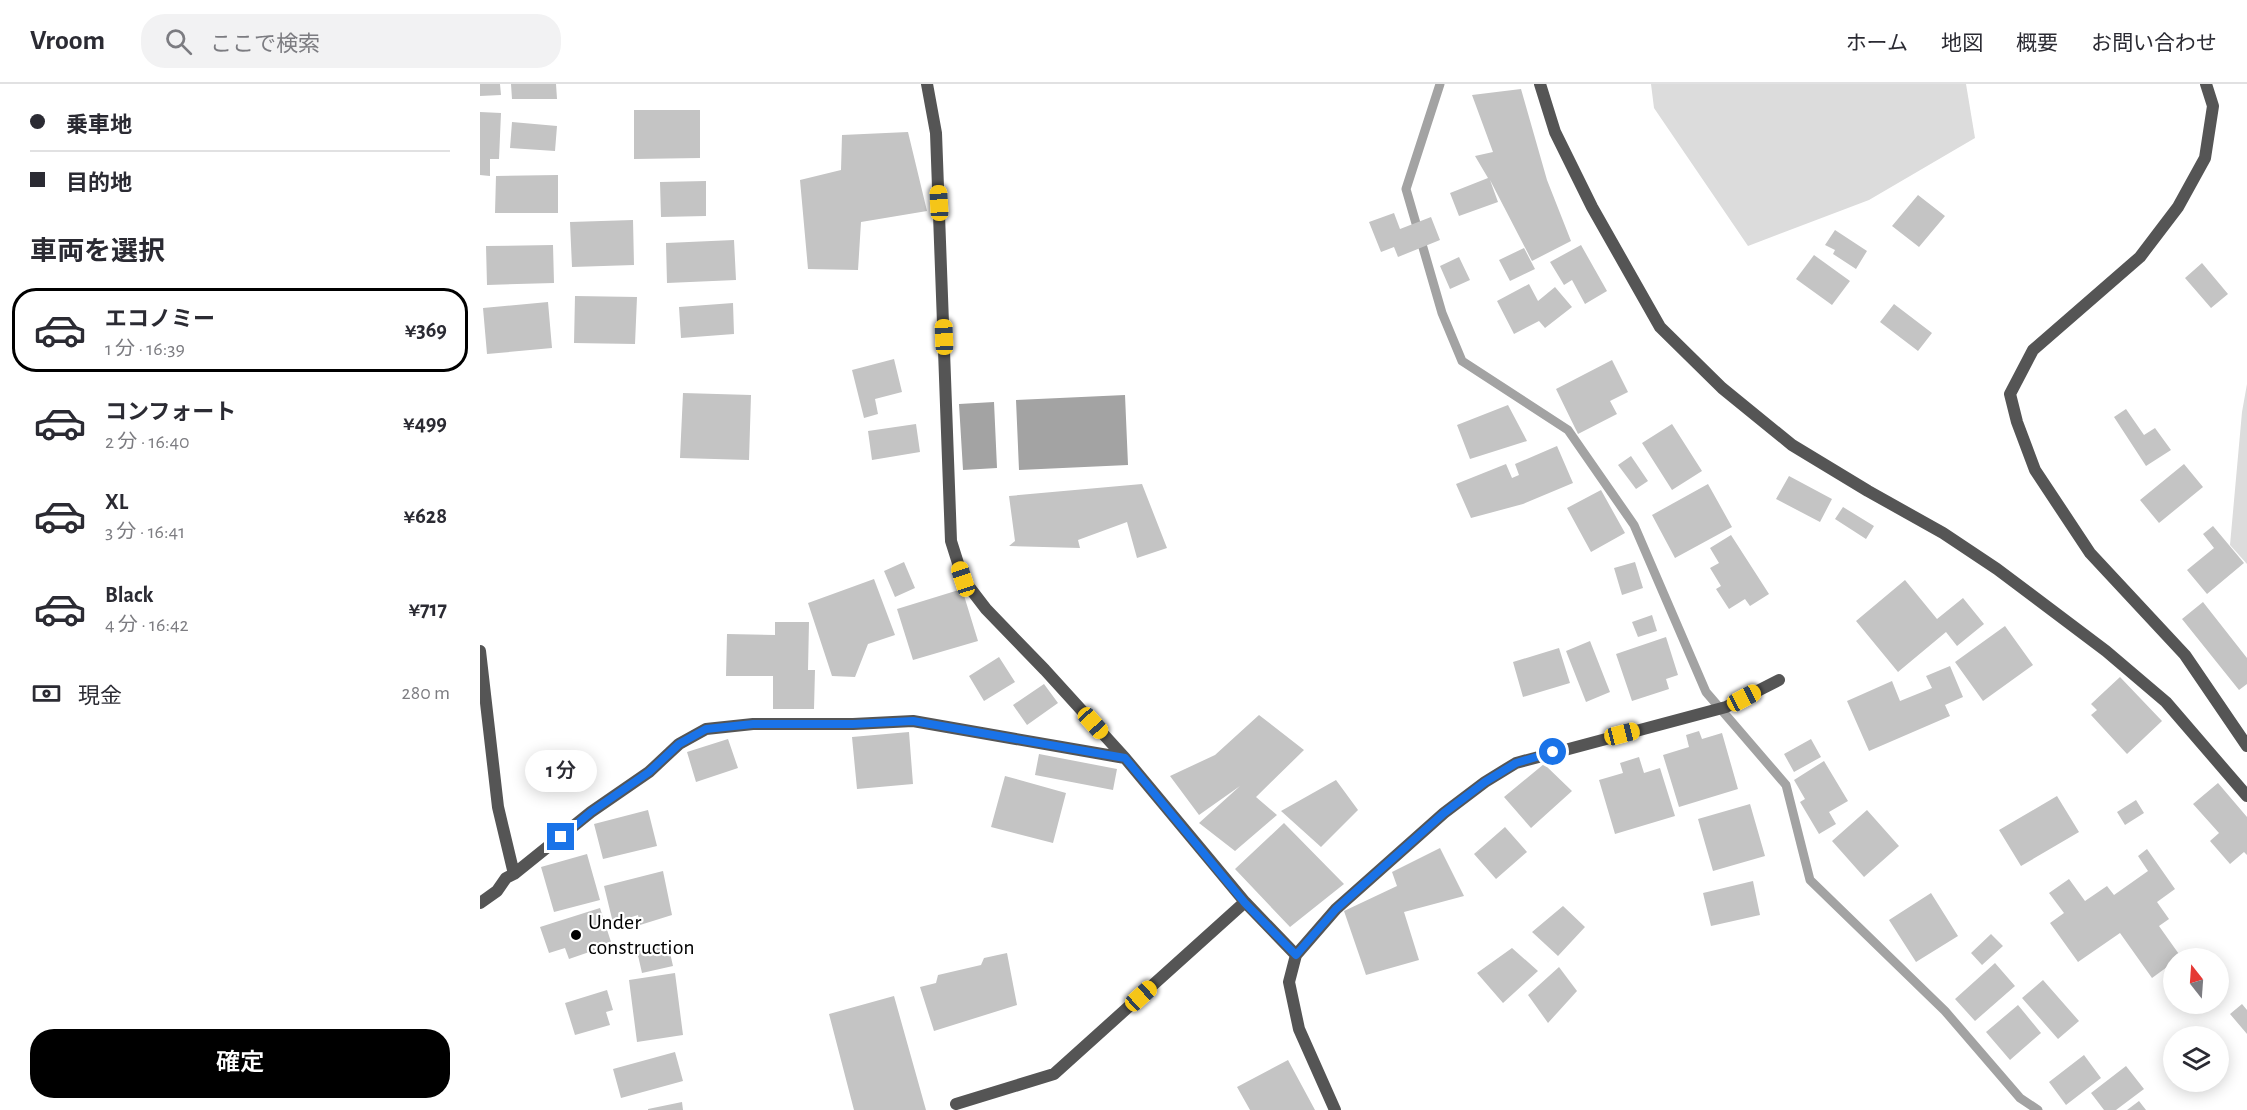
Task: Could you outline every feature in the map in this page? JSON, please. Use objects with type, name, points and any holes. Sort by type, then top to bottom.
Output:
[{"type":"street","points":[[927,84],[936,133],[951,541],[963,579],[986,609],[1125,758],[1245,903],[1296,955]]},
{"type":"street","points":[[1540,84],[1555,132],[1592,207],[1660,327],[1722,388],[1792,445],[1943,533],[1997,569],[2106,651],[2166,702],[2247,796]]},
{"type":"street","points":[[2206,84],[2213,106],[2205,158],[2178,207],[2140,257],[2033,350],[2010,394],[2017,422],[2035,470],[2090,553],[2185,655],[2247,746]]},
{"type":"street","points":[[480,651],[498,807],[514,874]]},
{"type":"street","points":[[1335,1110],[1299,1029],[1289,982],[1296,955],[1336,909],[1444,813],[1485,782],[1516,763],[1726,707],[1779,680]]},
{"type":"street","points":[[480,903],[496,891],[506,878],[591,812],[649,772],[679,744],[706,729],[753,724],[853,724],[913,721],[1125,758]]},
{"type":"street","points":[[956,1104],[1054,1074],[1245,903]]},
{"type":"shaded area","points":[[1651,84],[1966,84],[1975,138],[1869,200],[1748,246],[1654,108]]},
{"type":"shaded area","points":[[2247,384],[2247,564],[2230,545],[2242,412]]},
{"type":"shaded area","points":[[1125,395],[1128,465],[1019,470],[1016,400]]},
{"type":"shaded area","points":[[994,402],[997,468],[963,470],[959,404]]},
{"type":"building","points":[[480,84],[500,84],[501,95],[480,96]]},
{"type":"building","points":[[511,84],[556,84],[557,99],[512,99]]},
{"type":"building","points":[[1521,89],[1547,180],[1571,241],[1532,261],[1490,180],[1498,202],[1459,216],[1450,193],[1488,178],[1475,156],[1493,152],[1472,95]]},
{"type":"building","points":[[634,110],[700,110],[700,158],[634,159]]},
{"type":"building","points":[[480,112],[501,113],[499,159],[490,159],[490,176],[480,175]]},
{"type":"building","points":[[512,122],[557,126],[555,151],[510,148]]},
{"type":"building","points":[[908,132],[927,211],[861,222],[858,270],[808,269],[800,180],[841,170],[842,135]]},
{"type":"building","points":[[558,175],[558,213],[495,213],[496,176]]},
{"type":"building","points":[[706,181],[706,216],[661,217],[660,182]]},
{"type":"building","points":[[1918,195],[1945,216],[1919,247],[1892,226]]},
{"type":"building","points":[[1394,213],[1400,229],[1431,217],[1440,240],[1398,257],[1394,247],[1381,252],[1369,222]]},
{"type":"building","points":[[633,220],[634,265],[572,267],[570,222]]},
{"type":"building","points":[[1835,230],[1867,251],[1856,269],[1833,254],[1835,250],[1825,245]]},
{"type":"building","points":[[734,240],[736,280],[667,283],[666,243]]},
{"type":"building","points":[[553,245],[554,283],[487,285],[486,246]]},
{"type":"building","points":[[1581,245],[1607,291],[1585,304],[1572,280],[1564,285],[1550,262]]},
{"type":"building","points":[[1524,248],[1535,269],[1510,281],[1499,260]]},
{"type":"building","points":[[1814,255],[1850,281],[1832,305],[1796,279]]},
{"type":"building","points":[[1459,257],[1470,280],[1450,289],[1440,266]]},
{"type":"building","points":[[2202,263],[2228,294],[2211,308],[2185,278]]},
{"type":"building","points":[[1529,284],[1538,301],[1555,287],[1572,307],[1545,328],[1539,321],[1514,334],[1497,301]]},
{"type":"building","points":[[575,296],[637,297],[635,344],[574,343]]},
{"type":"building","points":[[548,302],[552,348],[487,354],[483,308]]},
{"type":"building","points":[[733,303],[734,334],[681,338],[679,307]]},
{"type":"building","points":[[1894,304],[1932,333],[1918,351],[1880,322]]},
{"type":"building","points":[[894,359],[902,392],[875,399],[878,414],[864,418],[852,370]]},
{"type":"building","points":[[1612,360],[1628,392],[1610,401],[1617,414],[1578,434],[1556,389]]},
{"type":"building","points":[[683,393],[751,395],[749,460],[680,458]]},
{"type":"building","points":[[1508,405],[1527,441],[1470,459],[1457,425]]},
{"type":"building","points":[[2126,409],[2144,435],[2155,428],[2171,450],[2146,466],[2114,417]]},
{"type":"building","points":[[916,424],[920,452],[872,460],[868,431]]},
{"type":"building","points":[[1672,424],[1702,471],[1672,490],[1642,443]]},
{"type":"building","points":[[1557,446],[1573,483],[1523,504],[1471,518],[1456,484],[1506,464],[1512,478],[1519,475],[1515,464]]},
{"type":"building","points":[[1631,456],[1648,481],[1636,489],[1618,465]]},
{"type":"building","points":[[2184,464],[2203,487],[2159,523],[2140,500]]},
{"type":"building","points":[[1789,476],[1832,499],[1820,522],[1776,499]]},
{"type":"building","points":[[1142,484],[1167,548],[1137,558],[1127,522],[1078,540],[1080,548],[1009,546],[1015,541],[1009,496]]},
{"type":"building","points":[[1708,484],[1732,527],[1675,558],[1652,515]]},
{"type":"building","points":[[1601,490],[1625,533],[1591,552],[1567,508]]},
{"type":"building","points":[[1843,507],[1874,526],[1866,539],[1835,519]]},
{"type":"building","points":[[2213,526],[2244,563],[2207,594],[2187,570],[2214,548],[2203,534]]},
{"type":"building","points":[[1731,535],[1769,594],[1750,606],[1745,599],[1729,609],[1716,589],[1721,586],[1710,568],[1719,563],[1710,548]]},
{"type":"building","points":[[904,562],[915,588],[895,597],[884,571]]},
{"type":"building","points":[[1635,562],[1643,588],[1622,595],[1614,568]]},
{"type":"building","points":[[874,579],[895,635],[868,644],[855,677],[832,676],[808,603]]},
{"type":"building","points":[[1905,580],[1937,619],[1963,598],[1984,624],[1957,646],[1946,632],[1898,672],[1856,621]]},
{"type":"building","points":[[962,589],[978,641],[913,660],[897,609]]},
{"type":"building","points":[[2203,602],[2247,658],[2247,684],[2239,690],[2182,619]]},
{"type":"building","points":[[1652,615],[1657,631],[1638,637],[1632,622]]},
{"type":"building","points":[[775,622],[809,622],[808,670],[815,670],[814,709],[773,709],[773,676],[726,676],[727,634],[775,635]]},
{"type":"building","points":[[2005,626],[2033,665],[1983,701],[1955,662]]},
{"type":"building","points":[[1666,637],[1678,675],[1666,679],[1669,689],[1632,701],[1616,654]]},
{"type":"building","points":[[1590,641],[1610,692],[1586,702],[1566,651]]},
{"type":"building","points":[[1559,648],[1570,683],[1523,697],[1513,662]]},
{"type":"building","points":[[999,657],[1015,682],[984,701],[969,676]]},
{"type":"building","points":[[1950,666],[1963,697],[1945,705],[1950,716],[1869,751],[1847,701],[1892,681],[1900,701],[1932,688],[1926,676]]},
{"type":"building","points":[[2120,677],[2162,721],[2127,754],[2091,715],[2097,710],[2091,704]]},
{"type":"building","points":[[1044,684],[1058,703],[1027,725],[1013,705]]},
{"type":"building","points":[[1259,715],[1304,750],[1256,797],[1277,815],[1235,851],[1199,823],[1240,786],[1199,815],[1170,776],[1215,755]]},
{"type":"building","points":[[1699,731],[1702,739],[1722,733],[1738,789],[1679,807],[1663,755],[1689,747],[1686,735]]},
{"type":"building","points":[[909,732],[913,784],[857,789],[852,737]]},
{"type":"building","points":[[728,739],[738,768],[696,782],[687,752]]},
{"type":"building","points":[[1811,739],[1821,757],[1794,772],[1784,754]]},
{"type":"building","points":[[1039,754],[1117,769],[1113,790],[1035,775]]},
{"type":"building","points":[[1639,757],[1644,773],[1660,768],[1675,816],[1615,834],[1599,780],[1623,773],[1620,763]]},
{"type":"building","points":[[1824,761],[1848,801],[1829,812],[1836,824],[1819,834],[1800,802],[1805,799],[1794,780]]},
{"type":"building","points":[[1544,764],[1572,791],[1531,828],[1504,797]]},
{"type":"building","points":[[1005,776],[1066,793],[1053,843],[991,827]]},
{"type":"building","points":[[1336,780],[1358,810],[1321,847],[1281,811]]},
{"type":"building","points":[[2218,783],[2247,817],[2247,855],[2244,852],[2230,864],[2210,841],[2219,833],[2193,804]]},
{"type":"building","points":[[2057,796],[2079,832],[2021,866],[1999,830]]},
{"type":"building","points":[[2136,800],[2144,813],[2125,825],[2117,812]]},
{"type":"building","points":[[1750,804],[1765,856],[1713,871],[1698,819]]},
{"type":"building","points":[[648,810],[657,846],[603,859],[594,824]]},
{"type":"building","points":[[1867,810],[1899,846],[1864,877],[1832,841]]},
{"type":"building","points":[[1284,823],[1344,884],[1290,927],[1235,869]]},
{"type":"building","points":[[1505,827],[1527,852],[1496,879],[1474,854]]},
{"type":"building","points":[[1440,848],[1464,896],[1404,912],[1419,960],[1366,975],[1344,911],[1397,886],[1392,872]]},
{"type":"building","points":[[2147,849],[2175,889],[2157,902],[2169,919],[2159,926],[2175,948],[2163,948],[2163,970],[2152,978],[2120,933],[2078,962],[2050,923],[2064,913],[2049,893],[2069,879],[2085,901],[2107,886],[2114,895],[2148,871],[2138,856]]},
{"type":"building","points":[[587,854],[600,900],[554,912],[541,867]]},
{"type":"building","points":[[663,871],[672,915],[640,925],[638,915],[613,923],[604,886]]},
{"type":"building","points":[[1753,881],[1760,915],[1711,926],[1703,893]]},
{"type":"building","points":[[1931,893],[1958,936],[1916,962],[1889,920]]},
{"type":"building","points":[[1563,906],[1585,927],[1558,956],[1532,932]]},
{"type":"building","name":"Under construction","points":[[600,908],[611,942],[569,959],[565,948],[549,953],[540,927]]},
{"type":"building","points":[[1991,934],[2003,946],[1982,965],[1971,953]]},
{"type":"building","points":[[668,944],[673,966],[642,973],[637,951]]},
{"type":"building","points":[[1512,948],[1538,971],[1503,1003],[1477,973]]},
{"type":"building","points":[[1007,953],[1017,1005],[934,1031],[920,987],[936,983],[938,975],[981,965],[984,958]]},
{"type":"building","points":[[1995,963],[2015,986],[1975,1021],[1955,999]]},
{"type":"building","points":[[1559,967],[1577,991],[1548,1023],[1528,995]]},
{"type":"building","points":[[675,973],[683,1035],[637,1042],[629,980]]},
{"type":"building","points":[[2043,980],[2079,1021],[2058,1039],[2022,998]]},
{"type":"building","points":[[607,990],[613,1010],[606,1012],[610,1025],[575,1035],[565,1003]]},
{"type":"building","points":[[894,996],[926,1110],[854,1110],[829,1014]]},
{"type":"building","points":[[2242,1004],[2247,1010],[2247,1034],[2230,1014]]},
{"type":"building","points":[[2018,1005],[2041,1033],[2010,1060],[1986,1032]]},
{"type":"building","points":[[675,1052],[683,1081],[621,1098],[613,1069]]},
{"type":"building","points":[[2084,1055],[2101,1078],[2066,1105],[2049,1082]]},
{"type":"building","points":[[1288,1060],[1315,1110],[1250,1110],[1237,1087]]},
{"type":"building","points":[[2126,1066],[2144,1089],[2116,1110],[2104,1110],[2091,1093]]},
{"type":"building","points":[[2139,1101],[2146,1110],[2127,1110]]},
{"type":"building","points":[[682,1102],[683,1110],[648,1110],[648,1109]]},
{"type":"waterway","points":[[1440,84],[1406,189],[1442,313],[1462,361],[1568,430],[1634,525],[1706,692],[1786,785],[1810,880],[1945,1011],[2020,1098],[2038,1110]]},
{"type":"place","name":"Under construction","points":[[576,935]]},
{"type":"route","points":[[561,837],[591,812],[649,772],[679,744],[706,729],[753,724],[853,724],[913,721],[1125,758],[1245,903],[1296,955],[1336,909],[1444,813],[1485,782],[1516,763],[1553,752]]}]
